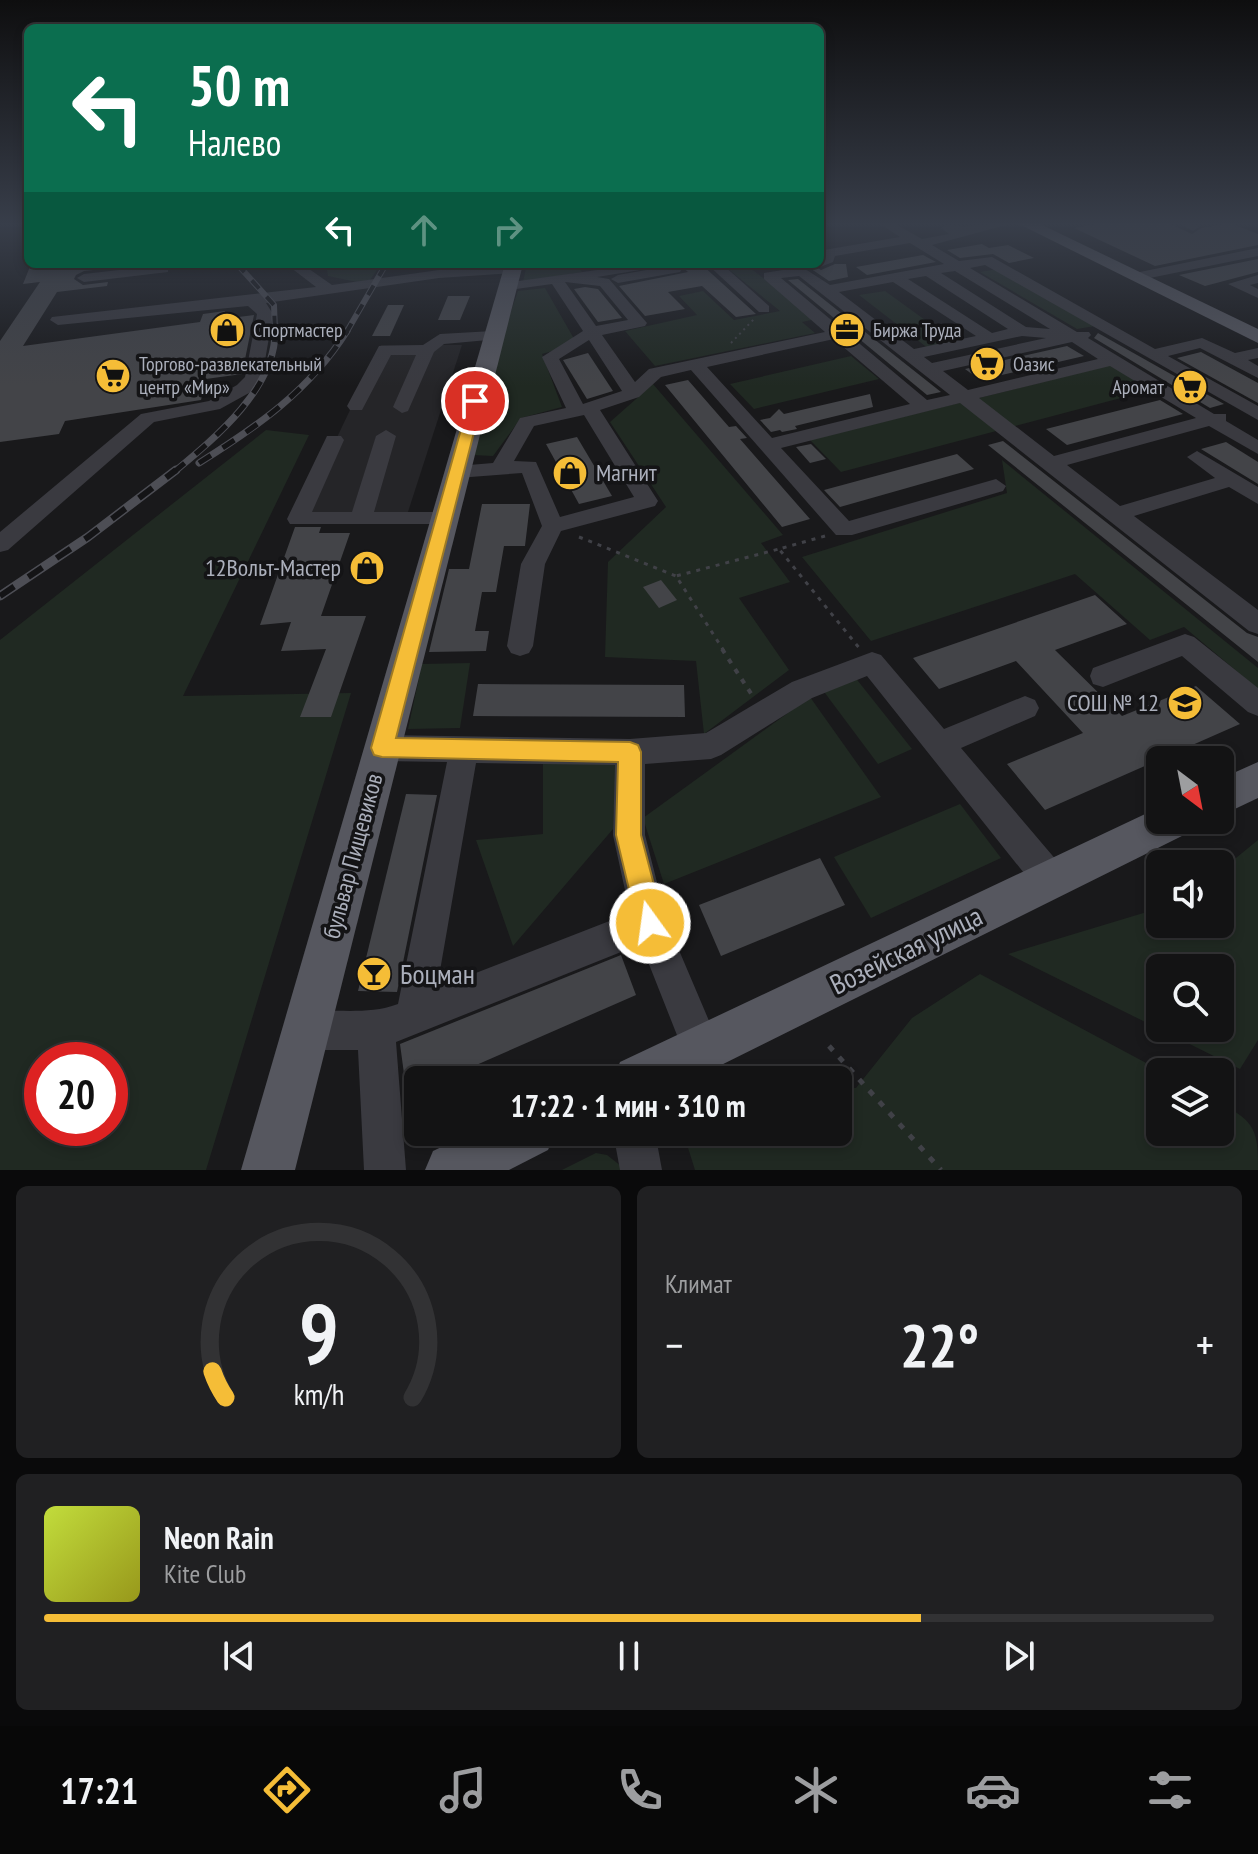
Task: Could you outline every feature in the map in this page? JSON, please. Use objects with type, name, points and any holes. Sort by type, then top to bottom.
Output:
[{"type":"main road","name":"бульвар Пищевиков","points":[[268,1170],[511,277]]},
{"type":"main road","points":[[1135,277],[1258,337]]},
{"type":"main road","points":[[1234,791],[1258,779]]},
{"type":"main road","name":"Возейская улица","points":[[667,1066],[1146,834]]},
{"type":"main road","points":[[452,1170],[501,1146]]},
{"type":"street","points":[[84,278],[93,277]]},
{"type":"street","points":[[156,299],[163,277]]},
{"type":"street","points":[[311,277],[328,289]]},
{"type":"street","points":[[58,320],[156,299],[250,301],[394,280],[412,285],[443,277]]},
{"type":"street","points":[[459,293],[460,277]]},
{"type":"street","points":[[542,277],[575,277]]},
{"type":"street","points":[[520,646],[533,564],[553,526],[647,501],[550,357],[592,332],[639,323],[598,277]]},
{"type":"street","points":[[728,277],[764,309]]},
{"type":"street","points":[[768,277],[924,407]]},
{"type":"street","points":[[819,277],[827,290],[1258,624]]},
{"type":"street","points":[[827,290],[895,277],[990,338]]},
{"type":"street","points":[[937,277],[1022,331]]},
{"type":"street","points":[[974,277],[1258,448]]},
{"type":"street","points":[[1016,277],[1254,412]]},
{"type":"street","points":[[562,279],[592,332],[633,393]]},
{"type":"street","points":[[1258,279],[1235,284],[1258,294]]},
{"type":"street","points":[[0,544],[148,418],[214,405],[243,389],[253,378],[265,314],[263,308],[250,301]]},
{"type":"street","points":[[929,369],[1109,329]]},
{"type":"street","points":[[911,355],[1022,331],[1074,337]]},
{"type":"street","points":[[500,468],[527,422],[583,410],[633,393],[655,373],[837,334]]},
{"type":"street","points":[[402,407],[427,350],[440,339],[493,336]]},
{"type":"street","points":[[1153,354],[1202,343],[1258,374]]},
{"type":"street","points":[[356,406],[385,350],[427,350]]},
{"type":"street","points":[[1233,359],[1258,353]]},
{"type":"street","points":[[768,445],[1113,360]]},
{"type":"street","points":[[705,363],[768,445],[844,530],[996,486]]},
{"type":"street","points":[[1211,387],[1258,374]]},
{"type":"street","points":[[1051,463],[1212,420],[1254,412]]},
{"type":"street","points":[[361,519],[386,436]]},
{"type":"street","points":[[334,440],[298,519],[444,519]]},
{"type":"street","points":[[1197,457],[1258,497]]},
{"type":"street","points":[[457,472],[529,466],[553,526]]},
{"type":"street","points":[[1116,514],[1231,480]]},
{"type":"street","points":[[1103,676],[1185,644],[1258,704]]},
{"type":"street","points":[[382,748],[630,752],[711,746],[802,690],[872,663],[1051,880]]},
{"type":"street","points":[[939,744],[1025,708]]},
{"type":"street","points":[[414,1015],[464,750]]},
{"type":"street","points":[[630,752],[629,835],[650,923],[702,1049]]},
{"type":"street","points":[[306,1031],[376,1031],[650,923]]},
{"type":"street","points":[[376,1031],[385,1170]]},
{"type":"street","points":[[637,1146],[641,1170]]},
{"type":"path","points":[[705,363],[764,309]]},
{"type":"path","points":[[553,526],[676,576],[764,714]]},
{"type":"path","points":[[676,576],[844,530]]},
{"type":"path","points":[[779,549],[872,663]]},
{"type":"path","points":[[829,1046],[941,1170]]},
{"type":"shaded area","points":[[331,277],[372,277],[370,280],[357,282]]},
{"type":"shaded area","points":[[524,277],[555,277],[523,282]]},
{"type":"shaded area","points":[[738,277],[761,277],[816,319],[802,322],[815,333],[655,366],[625,331],[697,315],[679,296],[703,291],[734,320],[780,311]]},
{"type":"shaded area","points":[[988,277],[1011,277],[1095,326],[1077,329]]},
{"type":"shaded area","points":[[545,288],[577,344],[542,354],[562,407],[521,418],[493,456],[472,455],[499,346],[518,291]]},
{"type":"shaded area","points":[[885,291],[957,343],[929,349],[859,295]]},
{"type":"shaded area","points":[[381,345],[462,345],[407,515],[300,515]]},
{"type":"shaded area","points":[[851,356],[879,379],[754,409],[730,384]]},
{"type":"shaded area","points":[[1115,364],[1155,389],[841,472],[810,440]]},
{"type":"shaded area","points":[[653,384],[783,535],[761,543],[790,582],[739,598],[789,670],[704,734],[696,661],[605,657],[608,562],[666,507],[610,422]]},
{"type":"shaded area","points":[[266,430],[309,435],[183,696],[351,693],[206,1170],[0,1170],[0,640]]},
{"type":"shaded area","points":[[1002,460],[1258,668],[1258,689],[1184,627],[1150,640],[1075,574],[871,641],[802,557],[1007,493]]},
{"type":"shaded area","points":[[470,663],[460,728],[408,729],[422,664]]},
{"type":"shaded area","points":[[854,676],[912,749],[878,764],[822,689]]},
{"type":"shaded area","points":[[810,697],[881,797],[664,884],[643,818]]},
{"type":"shaded area","points":[[543,760],[616,761],[613,829],[513,946],[476,840],[543,834]]},
{"type":"shaded area","points":[[960,804],[1001,858],[871,918],[834,857]]},
{"type":"shaded area","points":[[1258,840],[1258,1040],[1240,1069],[1234,1066],[1234,1058],[1218,1058],[1186,1042],[1234,1042],[1234,954],[1146,954],[1146,1022],[1008,954],[1146,912],[1146,938],[1234,938],[1234,860]]},
{"type":"shaded area","points":[[980,974],[1146,1063],[1146,1146],[1234,1146],[1234,1112],[1252,1129],[1257,1146],[1258,1170],[695,1170],[687,1146],[852,1146],[852,1088],[856,1088],[912,1018]]},
{"type":"shaded area","points":[[596,1153],[607,1155],[626,1170],[562,1170]]},
{"type":"building","name":"Торгово-развлекательный центр «Мир»","points":[[26,277],[75,277],[74,279],[83,285],[108,282],[107,286],[57,292],[23,346],[200,322],[203,314],[225,311],[223,319],[254,315],[242,374],[206,379],[201,400],[65,421],[59,434],[0,442],[0,341],[40,282],[23,284]]},
{"type":"building","points":[[665,277],[715,277],[756,314],[736,317],[702,286],[668,292],[685,309],[645,316],[619,286]]},
{"type":"building","points":[[823,277],[848,277],[848,277],[829,281]]},
{"type":"building","points":[[1183,277],[1241,277],[1205,286]]},
{"type":"building","points":[[798,279],[941,392],[927,395],[788,280]]},
{"type":"building","points":[[574,289],[598,289],[622,318],[598,322]]},
{"type":"building","points":[[448,296],[470,296],[460,320],[438,320]]},
{"type":"building","points":[[388,305],[404,305],[390,336],[372,336]]},
{"type":"building","points":[[1098,333],[1224,404],[1210,408],[1094,338]]},
{"type":"building","points":[[1067,346],[1084,356],[980,380],[965,369]]},
{"type":"building","points":[[1201,352],[1258,383],[1258,403],[1177,358]]},
{"type":"building","points":[[588,353],[613,391],[587,399],[563,360]]},
{"type":"building","points":[[688,380],[729,427],[736,426],[747,438],[740,439],[810,519],[782,527],[665,385]]},
{"type":"building","points":[[870,394],[873,407],[795,426],[797,429],[771,432],[760,420],[770,418],[779,409],[784,414]]},
{"type":"building","points":[[1160,400],[1183,414],[1067,445],[1046,429]]},
{"type":"building","points":[[577,437],[612,496],[579,504],[546,444]]},
{"type":"building","points":[[1003,441],[1247,633],[1258,637],[1258,662],[988,445]]},
{"type":"building","points":[[1226,442],[1258,462],[1258,484],[1201,449]]},
{"type":"building","points":[[811,444],[826,459],[810,463],[796,447]]},
{"type":"building","points":[[957,454],[974,469],[840,507],[824,490]]},
{"type":"building","points":[[482,504],[530,504],[525,546],[504,546],[496,592],[482,592],[475,631],[489,631],[486,651],[429,652],[449,569],[469,569]]},
{"type":"building","points":[[295,527],[321,527],[319,533],[350,533],[321,616],[366,616],[331,717],[300,717],[326,649],[281,651],[291,622],[260,625]]},
{"type":"building","points":[[661,580],[677,600],[659,608],[643,587]]},
{"type":"building","name":"СОШ № 12","points":[[1095,595],[1127,624],[1055,650],[1122,716],[1196,686],[1240,724],[1190,746],[1146,746],[1146,765],[1045,810],[1007,764],[1083,733],[1016,661],[939,689],[913,658]]},
{"type":"building","points":[[478,684],[684,685],[685,717],[473,716]]},
{"type":"building","points":[[406,794],[437,795],[397,992],[358,991]]},
{"type":"building","points":[[820,858],[845,905],[721,956],[699,905]]},
{"type":"building","points":[[621,955],[636,995],[474,1066],[404,1066],[404,1074],[400,1044]]},
{"type":"railway","points":[[248,277],[274,305],[275,332]]},
{"type":"railway","points":[[346,333],[379,277]]},
{"type":"railway","points":[[199,463],[281,406],[316,372],[347,331]]},
{"type":"railway","points":[[174,472],[207,444],[254,392],[273,352],[275,332]]},
{"type":"railway","points":[[0,596],[88,537],[176,470]]},
{"type":"place","name":"Спортмастер","points":[[227,330]]},
{"type":"place","name":"Биржа Труда","points":[[847,330]]},
{"type":"place","name":"Оазис","points":[[987,364]]},
{"type":"place","name":"Торгово-развлекательный центр «Мир»","points":[[113,376]]},
{"type":"place","name":"Аромат","points":[[1190,387]]},
{"type":"place","name":"Магнит","points":[[570,473]]},
{"type":"place","name":"12Вольт-Мастер","points":[[367,568]]},
{"type":"place","name":"СОШ № 12","points":[[1185,703]]},
{"type":"place","name":"Боцман","points":[[374,974]]},
{"type":"route","points":[[475,401],[382,748],[630,752],[629,835],[650,923]]}]
